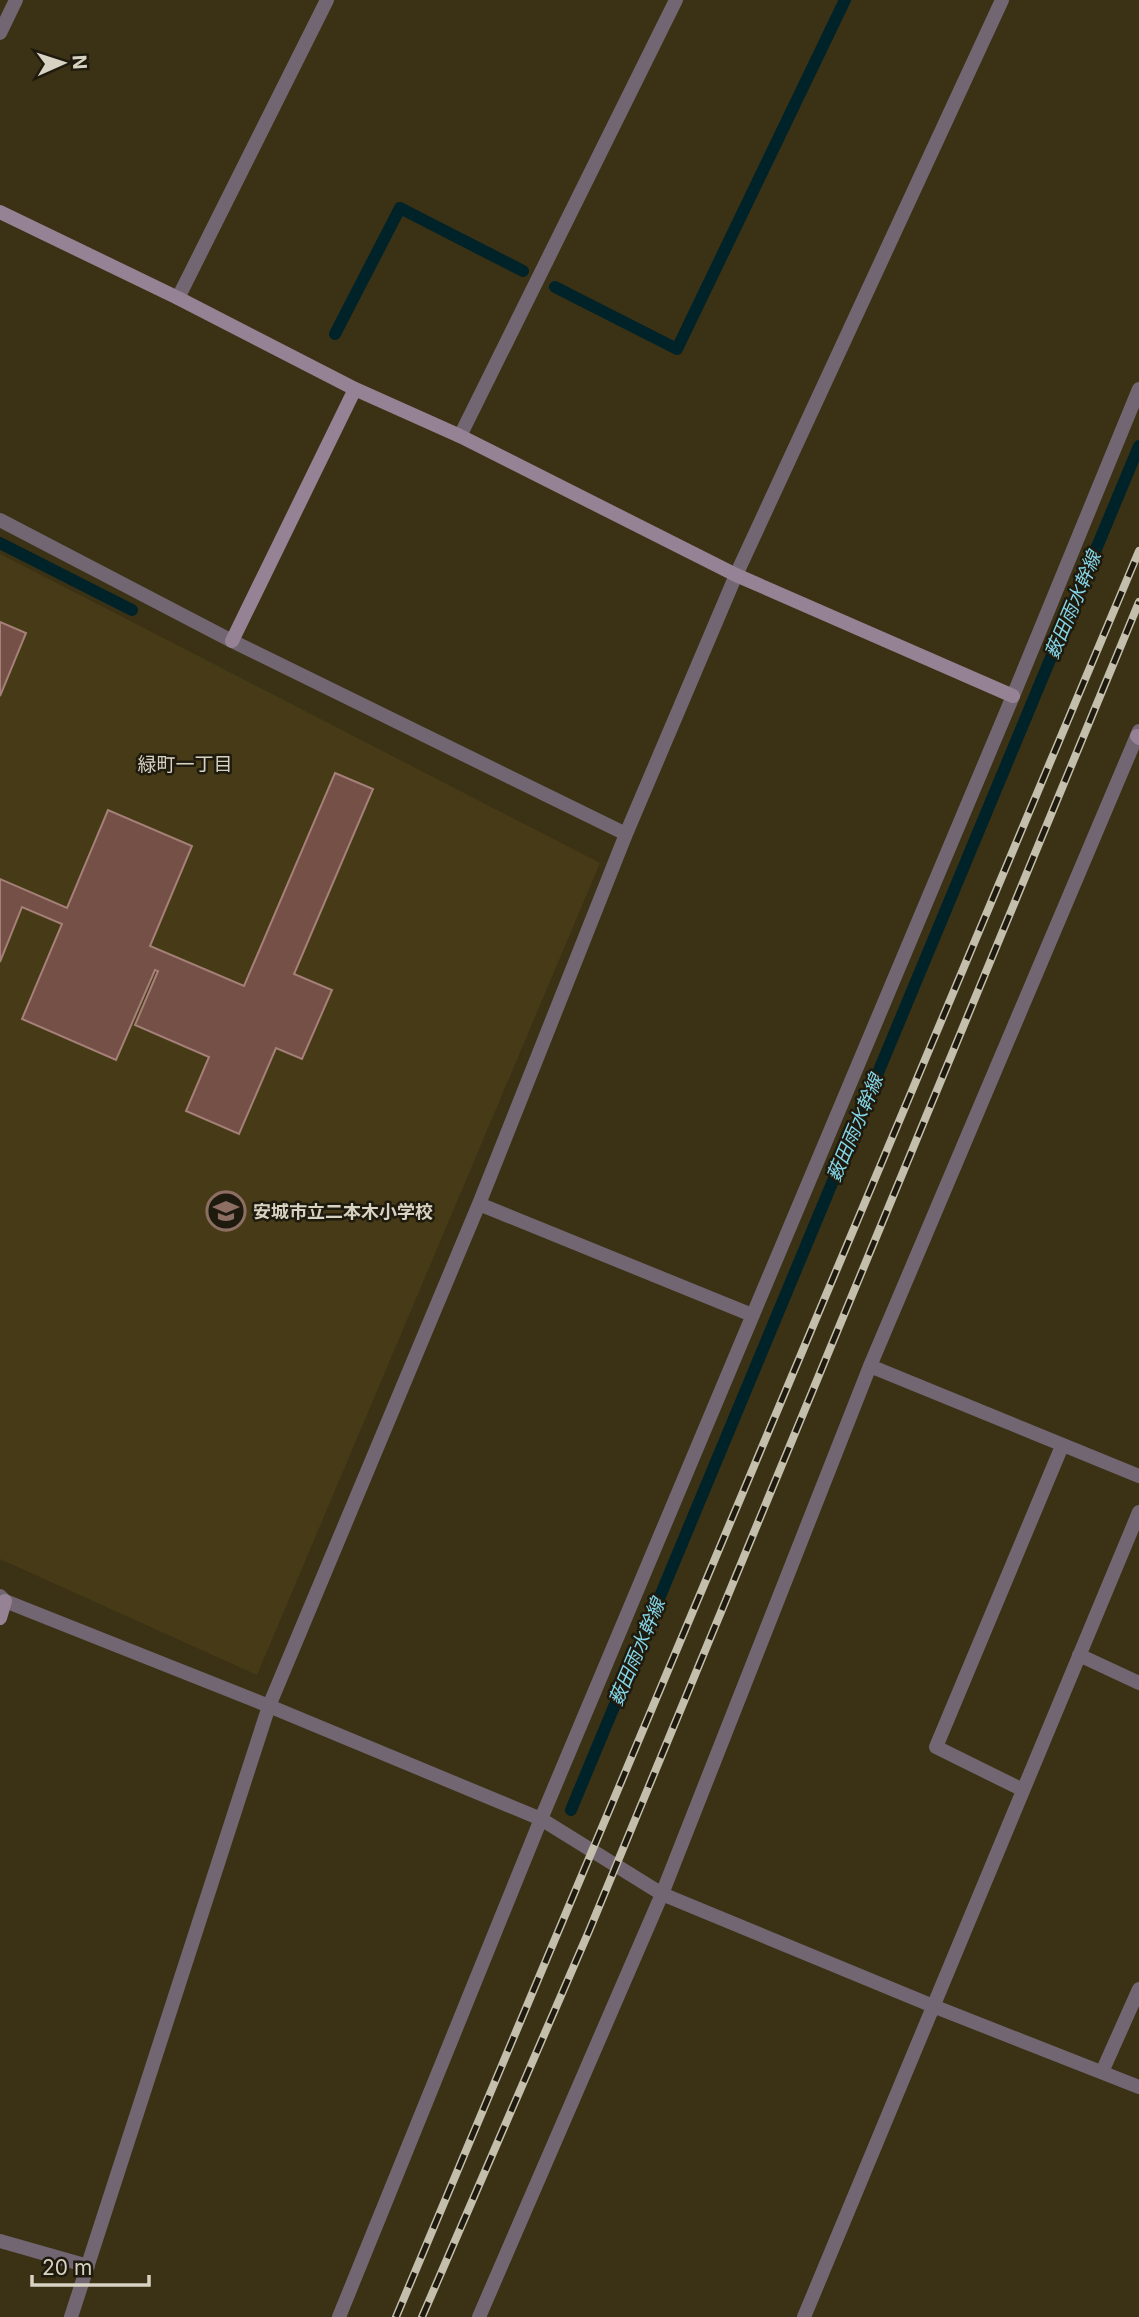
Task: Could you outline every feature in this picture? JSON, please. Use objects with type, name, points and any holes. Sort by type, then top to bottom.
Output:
[{"type":"street","points":[[0,33],[16,0]]},
{"type":"street","points":[[178,298],[327,0]]},
{"type":"street","points":[[460,436],[676,0]]},
{"type":"street","points":[[71,2317],[269,1706],[479,1204],[626,834],[736,575],[1002,0]]},
{"type":"street","points":[[0,212],[178,298],[355,389],[460,436],[736,575],[1013,696]]},
{"type":"street","points":[[232,641],[355,389]]},
{"type":"street","points":[[339,2317],[541,1819],[1139,390]]},
{"type":"street","points":[[0,520],[232,641],[626,834]]},
{"type":"street","points":[[479,2317],[662,1894],[870,1366],[1138,735]]},
{"type":"street","points":[[479,1204],[752,1315]]},
{"type":"street","points":[[870,1366],[1139,1476]]},
{"type":"street","points":[[1023,1790],[936,1747],[1062,1446]]},
{"type":"street","points":[[804,2317],[1139,1512]]},
{"type":"street","points":[[0,1618],[3,1598],[269,1706],[541,1819],[662,1894],[933,2006],[1139,2087]]},
{"type":"street","points":[[1079,1655],[1139,1683]]},
{"type":"street","points":[[1102,2072],[1139,1989]]},
{"type":"street","points":[[0,2241],[88,2266]]},
{"type":"shaded area","name":"安城市立二本木小学校","points":[[0,554],[600,863],[257,1675],[0,1559]]},
{"type":"building","points":[[0,622],[26,633],[0,696]]},
{"type":"building","points":[[335,773],[373,789],[294,974],[332,990],[302,1059],[276,1048],[239,1134],[186,1111],[209,1057],[135,1025],[158,971],[155,970],[116,1060],[22,1019],[62,924],[22,907],[0,962],[0,879],[67,908],[108,810],[192,846],[150,946],[244,986]]},
{"type":"waterway","points":[[555,287],[677,349],[845,0]]},
{"type":"waterway","points":[[335,334],[400,208],[523,271]]},
{"type":"waterway","name":"薮田雨水幹線","points":[[571,1810],[1139,446]]},
{"type":"waterway","points":[[0,543],[132,610]]},
{"type":"railway","points":[[396,2317],[1139,551]]},
{"type":"railway","points":[[422,2317],[589,1931],[1139,602]]},
{"type":"place","name":"安城市立二本木小学校","points":[[226,1211]]},
{"type":"district","name":"緑町一丁目","points":[[185,764]]}]
